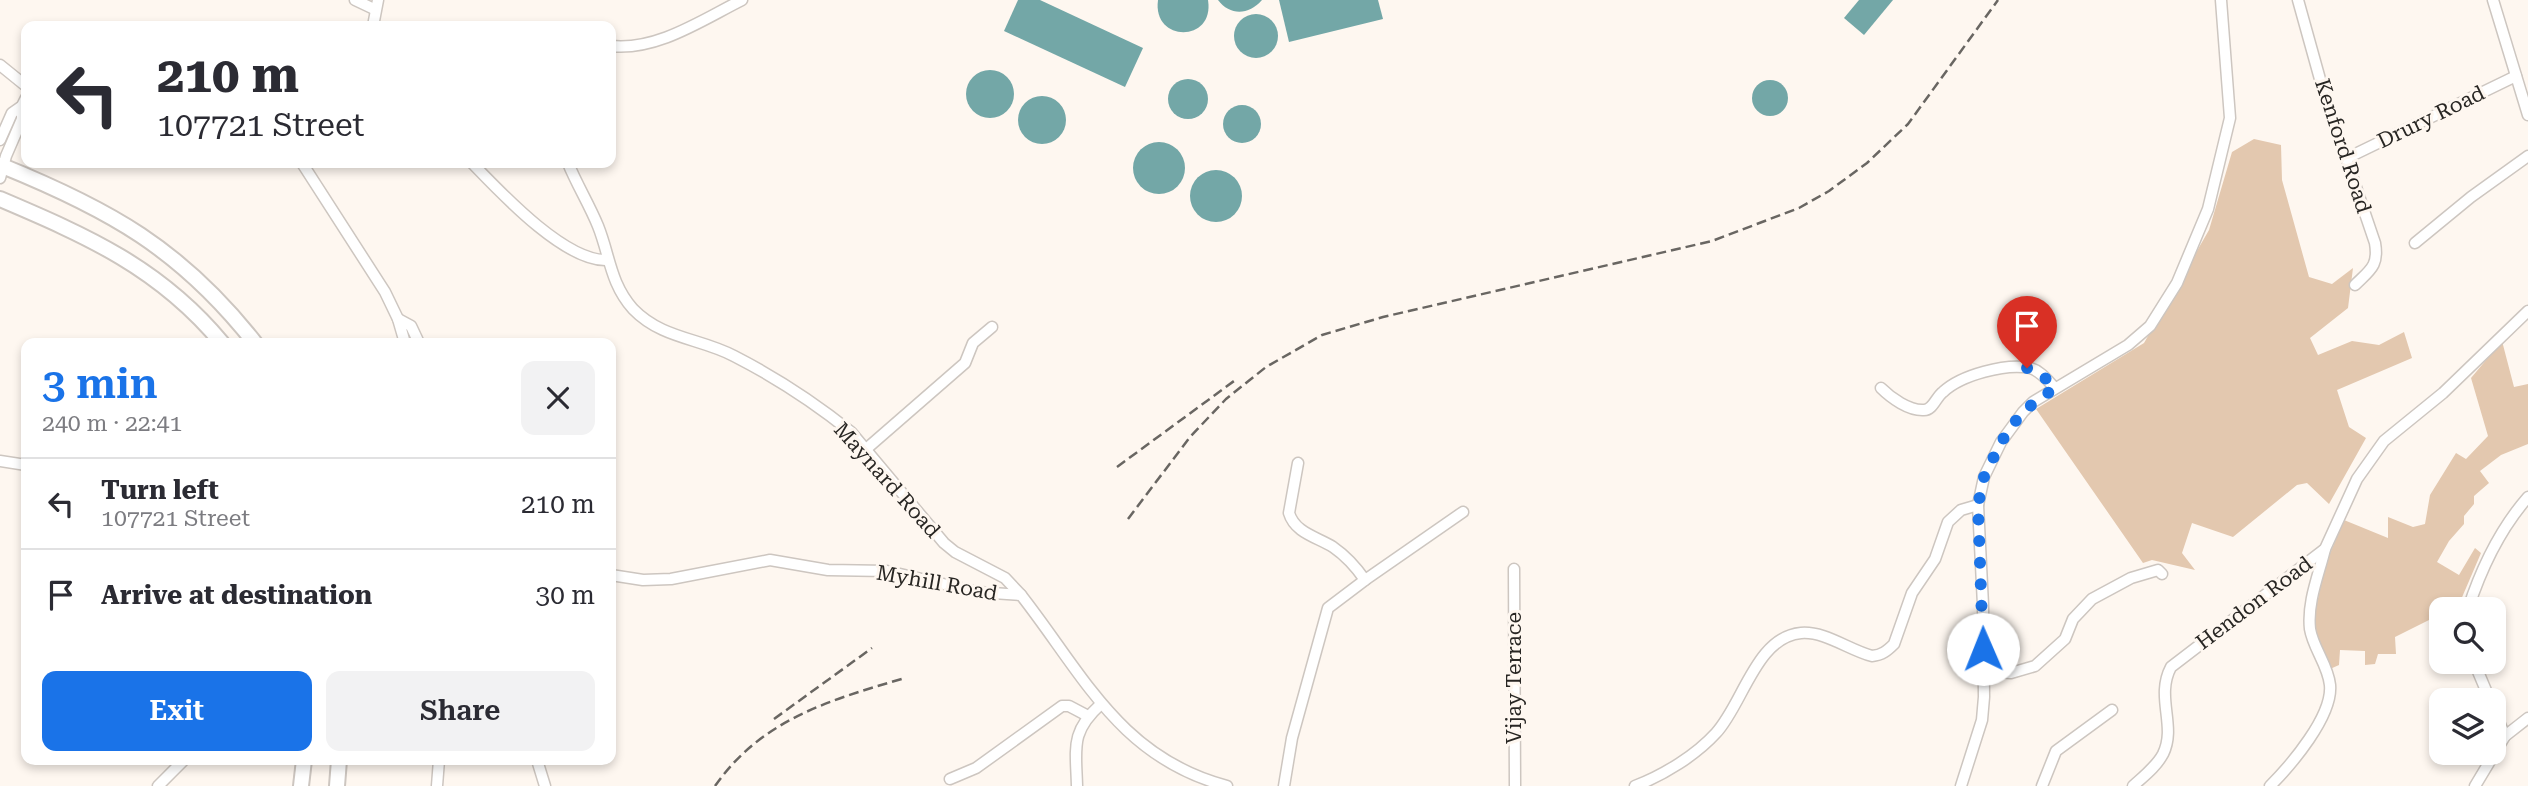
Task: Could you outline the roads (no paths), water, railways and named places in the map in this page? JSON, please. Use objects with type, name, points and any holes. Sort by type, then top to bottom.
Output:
[{"type":"main road","points":[[1,170],[86,202],[141,234],[207,287],[251,338]]},
{"type":"main road","points":[[0,199],[87,236],[139,267],[192,309],[218,338]]},
{"type":"main road","points":[[301,786],[303,765]]},
{"type":"main road","points":[[337,786],[339,765]]},
{"type":"street","points":[[355,0],[376,4]]},
{"type":"street","points":[[616,46],[637,46],[669,36],[743,0]]},
{"type":"street","points":[[1961,786],[1982,720],[1978,505],[1984,477],[2001,442],[2022,412],[2055,388],[2128,345],[2150,326],[2177,283],[2208,209],[2230,118],[2221,0]]},
{"type":"street","name":"Kenford Road","points":[[2298,0],[2323,90],[2377,256],[2375,265],[2355,285]]},
{"type":"street","points":[[2493,0],[2528,115]]},
{"type":"street","points":[[0,65],[21,82]]},
{"type":"street","name":"Drury Road","points":[[2347,158],[2516,76]]},
{"type":"street","points":[[0,140],[12,113],[21,105]]},
{"type":"street","points":[[1,170],[21,121]]},
{"type":"street","points":[[2415,243],[2528,156]]},
{"type":"street","points":[[305,168],[384,292],[398,319],[404,338]]},
{"type":"street","points":[[477,168],[520,211],[561,243],[593,260],[607,260]]},
{"type":"street","name":"Maynard Road","points":[[570,168],[598,226],[607,260],[620,292],[632,308],[669,335],[732,355],[791,389],[851,432],[944,542],[955,552],[1005,578],[1021,595]]},
{"type":"street","name":"Hendon Road","points":[[2133,786],[2155,766],[2166,748],[2169,734],[2164,688],[2171,667],[2325,549],[2357,479],[2384,441],[2443,393],[2528,312]]},
{"type":"street","points":[[398,319],[415,331],[417,338]]},
{"type":"street","points":[[866,450],[965,363],[973,343],[992,327]]},
{"type":"street","points":[[1881,388],[1894,399],[1922,410],[1929,409],[1938,396],[1950,386],[1977,373],[2027,368],[2041,374],[2055,388]]},
{"type":"street","points":[[0,461],[21,464]]},
{"type":"street","points":[[1298,463],[1289,513],[1291,518],[1298,528],[1342,554],[1365,580]]},
{"type":"street","points":[[2473,597],[2487,561],[2503,532],[2528,497]]},
{"type":"street","points":[[1635,786],[1664,772],[1716,733],[1768,650],[1785,636],[1812,633],[1872,656],[1881,655],[1889,649],[1894,644],[1912,593],[1935,559],[1948,522],[1961,510],[1978,505]]},
{"type":"street","points":[[1284,786],[1292,738],[1325,615],[1332,604],[1464,512]]},
{"type":"street","points":[[2270,786],[2294,762],[2308,742],[2330,691],[2328,677],[2311,631],[2310,614],[2325,549]]},
{"type":"street","name":"Myhill Road","points":[[616,576],[643,580],[671,579],[770,560],[828,570],[887,570],[957,588],[997,595],[1021,595],[1101,704],[1121,726],[1157,754],[1182,769],[1227,786]]},
{"type":"street","name":"Vijay Terrace","points":[[1514,569],[1515,786]]},
{"type":"street","points":[[1983,671],[2011,673],[2035,666],[2065,639],[2073,619],[2092,599],[2131,578],[2158,570],[2162,574]]},
{"type":"street","points":[[1077,786],[1077,740],[1082,724],[1101,704]]},
{"type":"street","points":[[950,779],[976,768],[1062,706],[1069,706],[1088,716]]},
{"type":"street","points":[[2042,786],[2056,751],[2112,710]]},
{"type":"street","points":[[2506,735],[2528,718]]},
{"type":"street","points":[[158,786],[179,765]]},
{"type":"street","points":[[437,786],[439,765]]},
{"type":"street","points":[[539,765],[545,786]]},
{"type":"street","points":[[2476,786],[2488,765]]},
{"type":"water","points":[[1018,0],[1040,0],[1143,48],[1125,87],[1004,31]]},
{"type":"water","points":[[1158,0],[1208,0],[1208,14],[1194,30],[1173,30],[1164,24],[1159,14]]},
{"type":"water","points":[[1218,0],[1262,0],[1251,9],[1240,12],[1228,9]]},
{"type":"water","points":[[1279,0],[1378,0],[1383,19],[1289,42]]},
{"type":"water","points":[[1859,0],[1893,0],[1864,35],[1844,18]]},
{"type":"water","points":[[1256,14],[1265,15],[1272,20],[1277,27],[1277,45],[1272,52],[1265,57],[1256,58],[1247,57],[1240,52],[1235,45],[1234,36],[1235,27],[1240,20],[1247,15]]},
{"type":"water","points":[[990,70],[1007,77],[1014,94],[1007,111],[990,118],[973,111],[966,94],[973,77]]},
{"type":"water","points":[[1188,79],[1202,85],[1208,99],[1202,113],[1188,119],[1174,113],[1168,99],[1174,85]]},
{"type":"water","points":[[1770,80],[1783,85],[1788,98],[1783,111],[1770,116],[1757,111],[1752,98],[1757,85]]},
{"type":"water","points":[[1042,96],[1059,103],[1066,120],[1059,137],[1042,144],[1025,137],[1018,120],[1025,103]]},
{"type":"water","points":[[1242,105],[1256,110],[1261,124],[1256,138],[1242,143],[1228,138],[1223,124],[1228,110]]},
{"type":"water","points":[[1159,142],[1178,149],[1185,168],[1178,187],[1159,194],[1140,187],[1133,168],[1140,149]]},
{"type":"water","points":[[1216,170],[1226,172],[1234,178],[1240,186],[1240,206],[1234,214],[1226,220],[1216,222],[1206,220],[1198,214],[1192,206],[1190,196],[1192,186],[1198,178],[1206,172]]},
{"type":"railway","points":[[1128,519],[1190,437],[1226,399],[1266,367],[1322,335],[1383,317],[1712,241],[1799,208],[1829,191],[1867,163],[1908,124],[1998,0]]},
{"type":"railway","points":[[1117,467],[1234,381]]},
{"type":"railway","points":[[774,719],[872,648]]},
{"type":"railway","points":[[715,786],[734,763],[776,728],[824,704],[905,678]]}]
